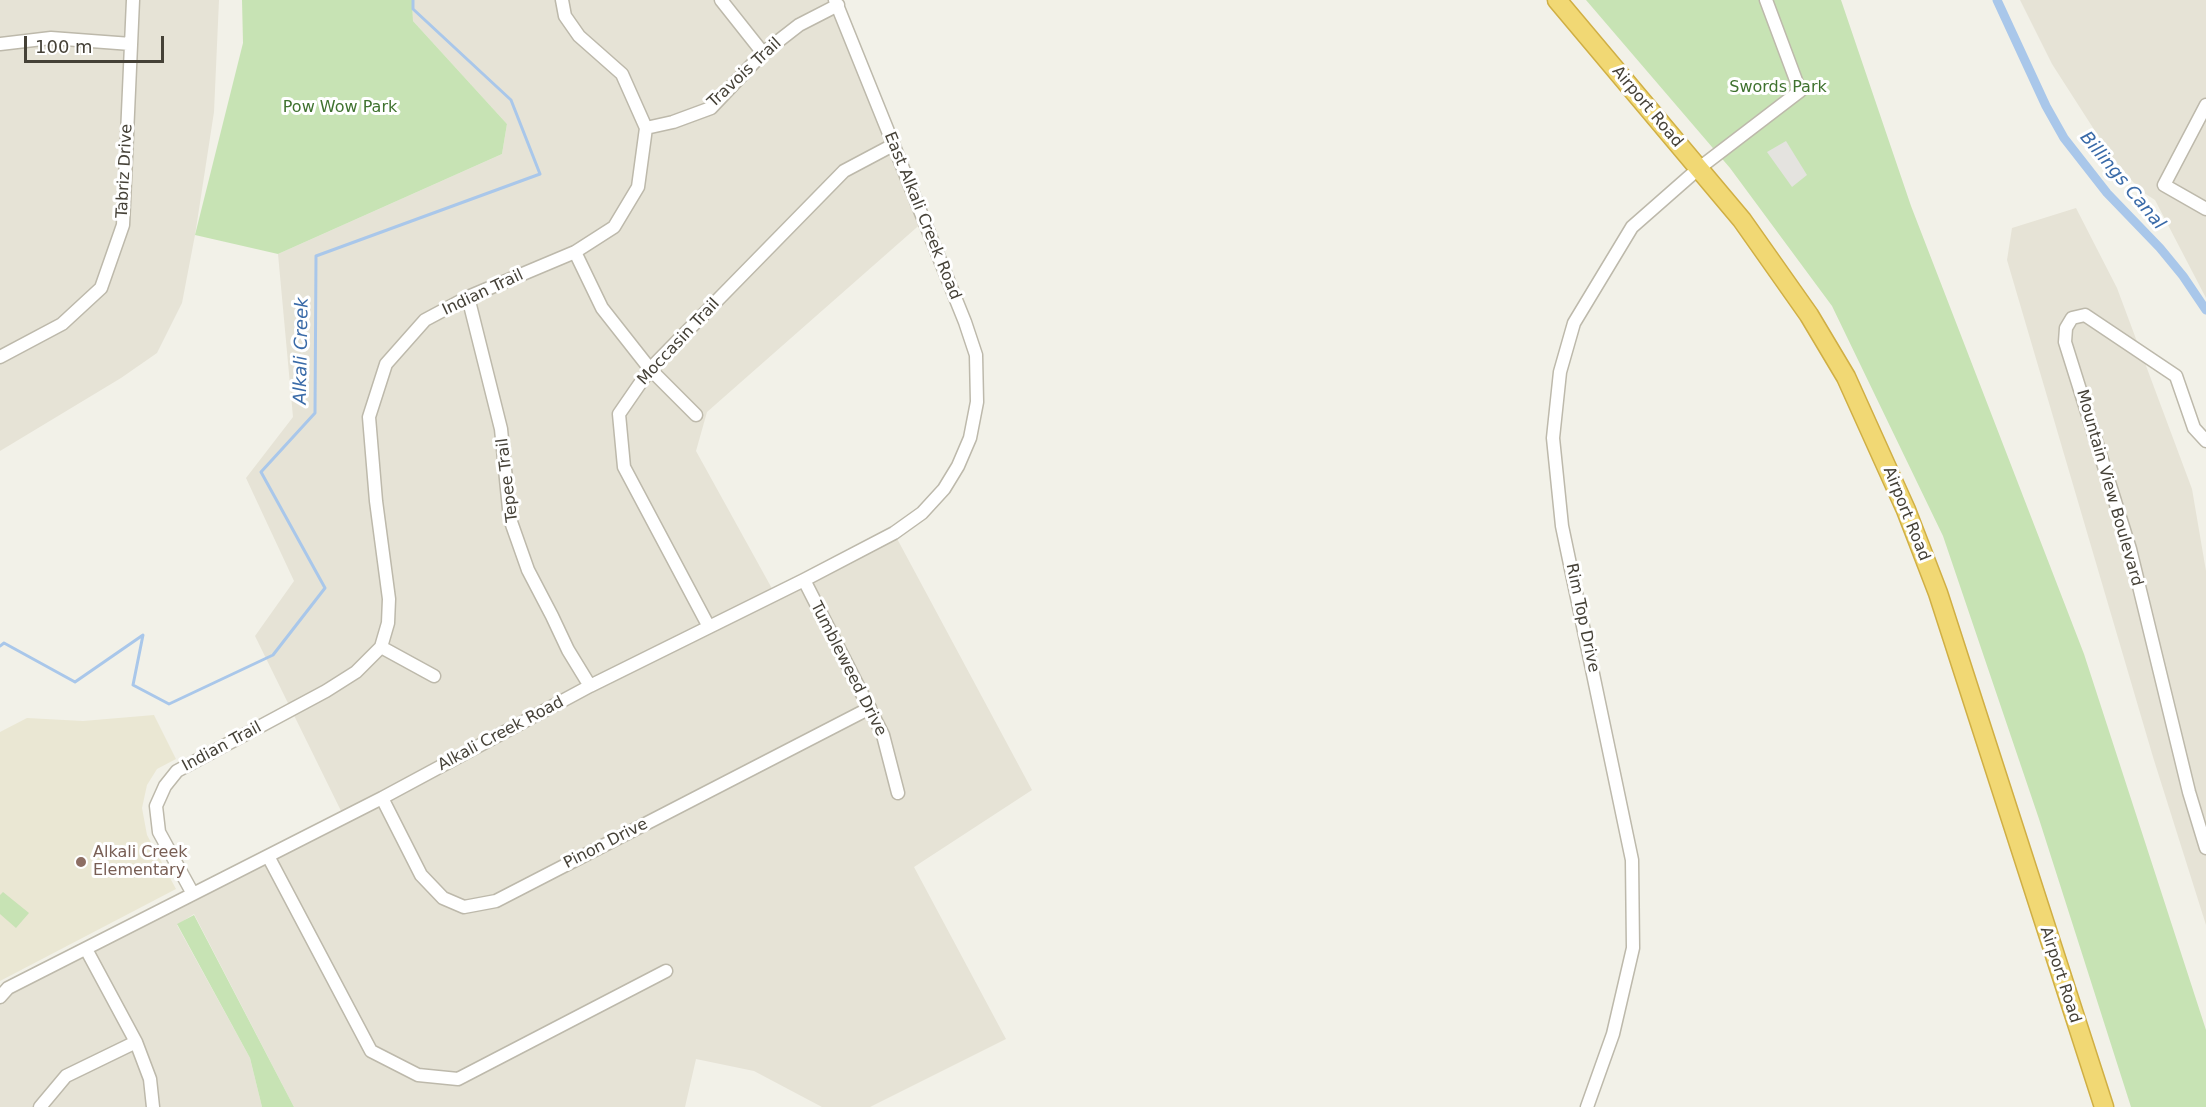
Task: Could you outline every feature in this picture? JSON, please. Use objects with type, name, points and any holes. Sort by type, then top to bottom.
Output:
[{"type":"highway","name":"Airport Road","points":[[1557,0],[1742,220],[1809,315],[1846,377],[1906,510],[1938,593],[2104,1107]]},
{"type":"street","name":"Tabriz Drive","points":[[0,357],[62,324],[100,288],[123,225],[133,0]]},
{"type":"street","points":[[562,0],[565,16],[579,36],[622,74],[646,128]]},
{"type":"street","points":[[721,0],[763,53]]},
{"type":"street","name":"Rim Top Drive","points":[[1587,1107],[1613,1034],[1633,948],[1632,860],[1563,526],[1553,438],[1560,372],[1574,323],[1632,227],[1698,169],[1800,92],[1766,0]]},
{"type":"street","name":"Travois Trail","points":[[646,128],[673,122],[711,108],[763,53],[799,25],[836,3]]},
{"type":"street","name":"East Alkali Creek Road","points":[[836,3],[965,322],[976,355],[977,402],[970,438]]},
{"type":"street","points":[[0,44],[51,38],[131,44]]},
{"type":"street","points":[[2206,105],[2164,184],[2206,209]]},
{"type":"street","name":"Indian Trail","points":[[193,894],[159,832],[156,806],[165,786],[177,771],[326,692],[356,672],[381,647],[388,623],[389,600],[376,501],[369,417],[386,364],[425,320],[468,297],[575,252],[614,228],[638,187],[646,128]]},
{"type":"street","name":"Moccasin Trail","points":[[709,627],[624,467],[619,414],[650,369],[844,171],[893,145]]},
{"type":"street","points":[[575,252],[602,308],[650,369],[696,415]]},
{"type":"street","name":"Tepee Trail","points":[[468,297],[501,429],[510,519],[528,570],[568,651],[590,686]]},
{"type":"street","name":"Mountain View Boulevard","points":[[2206,441],[2194,428],[2176,376],[2085,315],[2072,318],[2066,328],[2065,342],[2130,549],[2189,792],[2206,848]]},
{"type":"street","name":"Alkali Creek Road","points":[[0,997],[8,988],[382,798],[590,686],[894,533],[922,513],[944,489],[958,466],[970,438]]},
{"type":"street","name":"Tumbleweed Drive","points":[[804,580],[883,735],[898,793]]},
{"type":"street","points":[[381,647],[434,676]]},
{"type":"street","name":"Pinon Drive","points":[[382,798],[421,875],[443,898],[464,907],[496,901],[870,708]]},
{"type":"street","points":[[268,856],[370,1051],[418,1075],[458,1079],[666,971]]},
{"type":"street","points":[[86,949],[136,1042],[150,1079],[153,1107]]},
{"type":"street","points":[[40,1107],[66,1076],[136,1042]]},
{"type":"shaded area","points":[[0,0],[219,0],[214,112],[182,303],[157,353],[121,378],[0,451]]},
{"type":"shaded area","points":[[412,0],[835,0],[924,221],[707,412],[696,451],[775,594],[894,533],[1032,790],[914,867],[1006,1039],[870,1107],[822,1107],[754,1071],[696,1059],[685,1107],[294,1107],[194,914],[177,925],[250,1058],[262,1107],[0,1107],[0,997],[344,817],[255,636],[294,581],[246,478],[293,417],[278,254],[502,154],[507,124],[413,21]]},
{"type":"shaded area","points":[[2020,0],[2206,0],[2206,298],[2155,200],[2141,191],[2113,159],[2052,64]]},
{"type":"shaded area","points":[[1786,141],[1807,175],[1792,187],[1767,152]]},
{"type":"shaded area","points":[[2076,208],[2117,288],[2192,489],[2206,571],[2206,925],[2153,757],[2007,260],[2012,228]]},
{"type":"shaded area","name":"Alkali Creek Elementary","points":[[154,715],[176,759],[157,769],[147,785],[142,808],[147,835],[176,889],[0,981],[0,732],[27,718],[83,721]]},
{"type":"green space","name":"Pow Wow Park","points":[[242,0],[412,0],[413,21],[507,124],[502,154],[278,254],[195,235],[243,43]]},
{"type":"green space","name":"Swords Park","points":[[1586,0],[1841,0],[1911,206],[2084,654],[2206,1030],[2206,1107],[2131,1107],[2039,819],[1943,536],[1832,306],[1730,168]]},
{"type":"green space","points":[[3,892],[29,913],[16,928],[0,914],[0,895]]},
{"type":"green space","points":[[194,915],[294,1107],[262,1107],[250,1058],[177,924]]},
{"type":"waterway","name":"Alkali Creek","points":[[0,646],[4,643],[75,682],[143,635],[133,685],[169,704],[273,655],[325,588],[261,472],[315,413],[316,256],[540,174],[511,100],[413,9],[413,0]]},
{"type":"waterway","name":"Billings Canal","points":[[1997,0],[2046,106],[2064,138],[2107,193],[2160,248],[2206,310]]},
{"type":"place","name":"Alkali Creek Elementary","points":[[81,862]]}]
